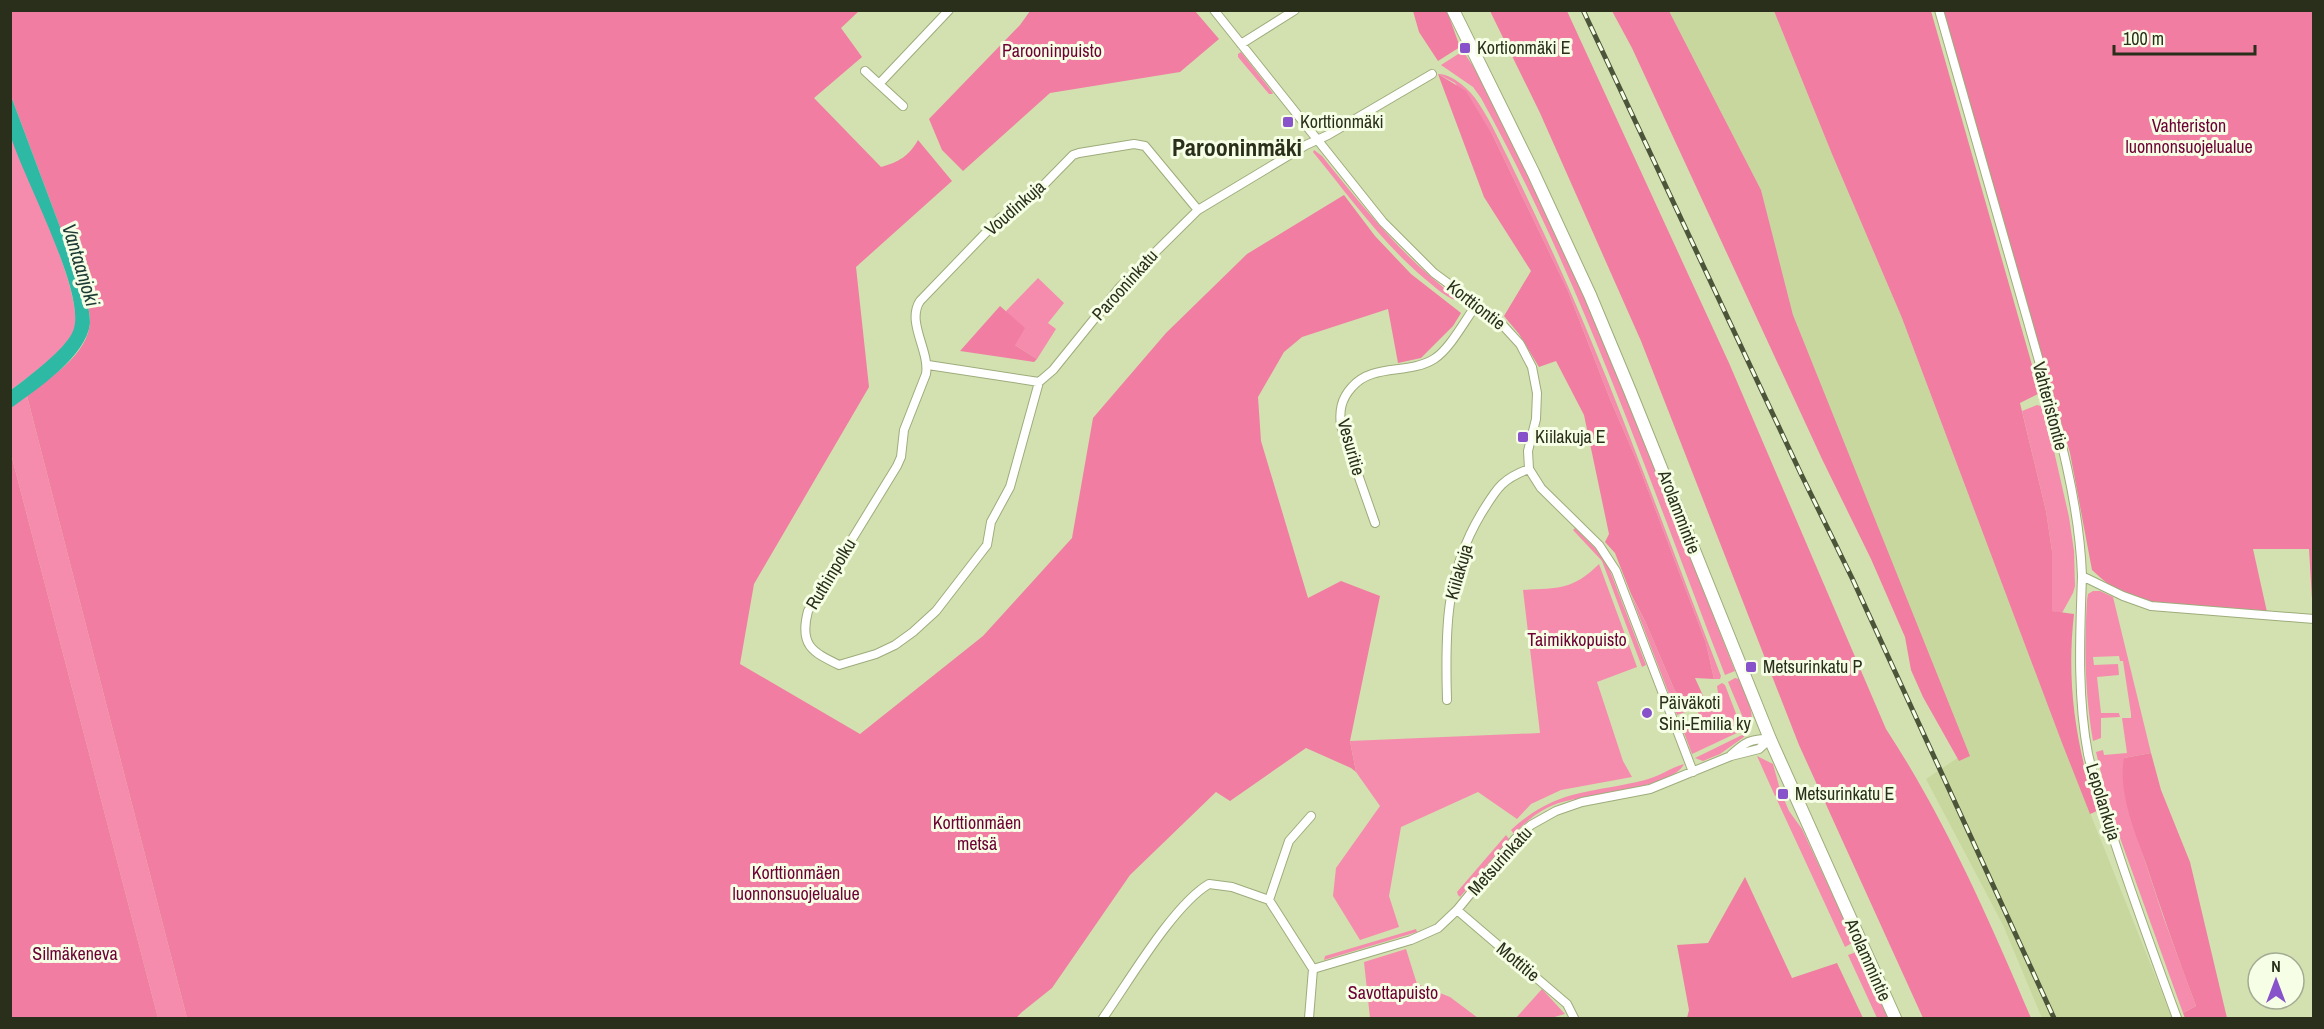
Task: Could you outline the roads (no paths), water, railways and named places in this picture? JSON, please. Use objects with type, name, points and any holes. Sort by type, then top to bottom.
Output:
[{"type":"street","points":[[879,84],[949,10]]},
{"type":"street","name":"Korttiontie","points":[[1214,10],[1383,222],[1434,273],[1511,332],[1520,344],[1532,368],[1537,393],[1538,410],[1528,451],[1529,469]]},
{"type":"street","points":[[1241,44],[1295,10]]},
{"type":"street","name":"Arolammintie","points":[[1453,10],[1520,144],[1590,295],[1770,739],[1895,1018]]},
{"type":"street","name":"Vahteristontie","points":[[1939,10],[2056,426],[2074,507],[2082,576]]},
{"type":"street","points":[[865,71],[903,106]]},
{"type":"street","name":"Parooninkatu","points":[[1039,382],[1053,370],[1127,280],[1198,210],[1306,145],[1432,74]]},
{"type":"street","name":"Voudinkuja","points":[[928,365],[916,319],[920,301],[1000,218],[1024,205],[1072,155],[1134,144],[1145,146],[1198,210]]},
{"type":"street","name":"Vesuritie","points":[[1375,523],[1341,426],[1340,415],[1344,397],[1364,377],[1377,372],[1417,366],[1435,358],[1447,347],[1477,304]]},
{"type":"street","points":[[928,365],[1039,382]]},
{"type":"street","name":"Ruthinpolku","points":[[928,365],[904,430],[901,457],[897,466],[808,611],[805,622],[810,649],[839,665],[876,654],[895,645],[913,632],[936,611],[987,545],[991,522],[1010,487],[1039,382]]},
{"type":"street","points":[[1529,469],[1541,488],[1608,555],[1621,582],[1693,772]]},
{"type":"street","name":"Kiilakuja","points":[[1447,700],[1446,629],[1449,605],[1461,555],[1473,527],[1500,484],[1509,477],[1529,469]]},
{"type":"street","points":[[2082,576],[2123,596],[2151,606],[2313,619]]},
{"type":"street","name":"Lepolankuja","points":[[2082,576],[2080,647],[2082,706],[2088,752],[2099,795],[2132,896],[2177,1018]]},
{"type":"street","name":"Metsurinkatu","points":[[1313,969],[1424,935],[1438,928],[1457,910],[1515,839],[1544,817],[1568,806],[1650,789],[1731,756],[1759,749],[1770,739]]},
{"type":"street","points":[[1269,900],[1290,841],[1311,816]]},
{"type":"street","points":[[1103,1018],[1159,937],[1200,889],[1209,884],[1224,885],[1269,900],[1313,969],[1308,1018]]},
{"type":"street","name":"Mottitie","points":[[1457,910],[1567,1004],[1574,1018]]},
{"type":"water","points":[[11,96],[87,299],[90,323],[80,348],[70,360],[46,382],[11,408],[11,390],[63,346],[73,331],[75,314],[63,265],[11,137],[9,122]]},
{"type":"railway","points":[[1583,10],[1852,578],[2054,1018]]},
{"type":"place","name":"Kortionmäki E","points":[[1465,48]]},
{"type":"place","name":"Korttionmäki","points":[[1288,122]]},
{"type":"place","name":"Kiilakuja E","points":[[1523,437]]},
{"type":"place","name":"Metsurinkatu P","points":[[1751,667]]},
{"type":"place","name":"Päiväkoti Sini-Emilia ky","points":[[1647,713]]},
{"type":"place","name":"Metsurinkatu E","points":[[1783,794]]},
{"type":"district","name":"Parooninmäki","points":[[1237,148]]},
{"type":"park label","name":"Parooninpuisto","points":[[1052,51]]},
{"type":"park label","name":"Vahteriston luonnonsuojelualue","points":[[2189,136]]},
{"type":"park label","name":"Taimikkopuisto","points":[[1577,640]]},
{"type":"park label","name":"Korttionmäen metsä","points":[[977,833]]},
{"type":"park label","name":"Korttionmäen luonnonsuojelualue","points":[[796,883]]},
{"type":"park label","name":"Silmäkeneva","points":[[75,954]]},
{"type":"park label","name":"Savottapuisto","points":[[1393,993]]},
{"type":"water label","name":"Vantaanjoki","points":[[81,265]]}]
